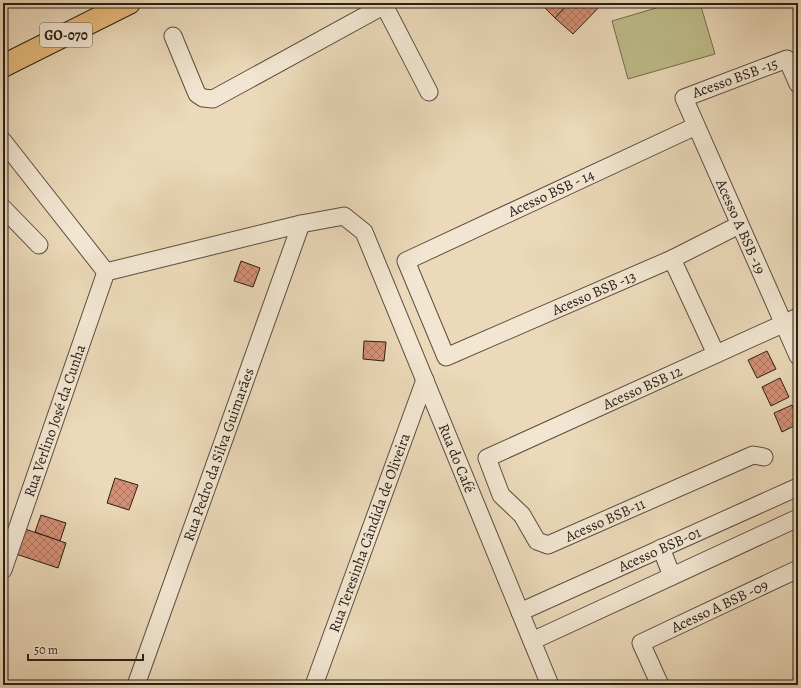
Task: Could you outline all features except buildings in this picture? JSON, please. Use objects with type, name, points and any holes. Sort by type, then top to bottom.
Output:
[{"type":"highway","name":"GO-070","points":[[3,66],[128,3]]},
{"type":"street","points":[[173,36],[197,94],[203,98],[213,99],[383,4],[429,92]]},
{"type":"street","name":"Acesso BSB -15","points":[[684,98],[787,59],[798,84]]},
{"type":"street","name":"Acesso A BSB -19","points":[[684,98],[739,225],[791,320],[798,356]]},
{"type":"street","name":"Acesso BSB - 14","points":[[446,357],[406,261],[696,126]]},
{"type":"street","points":[[3,141],[106,272],[301,224]]},
{"type":"street","points":[[3,208],[38,245]]},
{"type":"street","name":"Rua do Café","points":[[301,224],[344,216],[364,232],[550,685]]},
{"type":"street","name":"Rua Pedro da Silva Guimarães","points":[[136,685],[301,224]]},
{"type":"street","name":"Acesso BSB -13","points":[[446,357],[672,259],[739,225]]},
{"type":"street","points":[[672,259],[716,354]]},
{"type":"street","name":"Rua Verlino José da Cunha","points":[[3,570],[106,272]]},
{"type":"street","name":"Acesso BSB 12","points":[[487,458],[791,320]]},
{"type":"street","name":"Rua Teresinha Cândida de Oliveira","points":[[314,685],[425,380]]},
{"type":"street","name":"Acesso BSB-11","points":[[487,458],[500,495],[522,515],[537,541],[548,545],[753,455],[764,457]]},
{"type":"street","name":"Acesso BSB-01","points":[[520,612],[798,487]]},
{"type":"street","name":"Acesso BSB-01","points":[[532,641],[798,518]]},
{"type":"street","points":[[661,548],[672,576]]},
{"type":"street","name":"Acesso A BSB -09","points":[[660,685],[641,643],[798,569]]},
{"type":"shaded area","points":[[673,3],[700,3],[715,54],[628,79],[612,21]]}]
